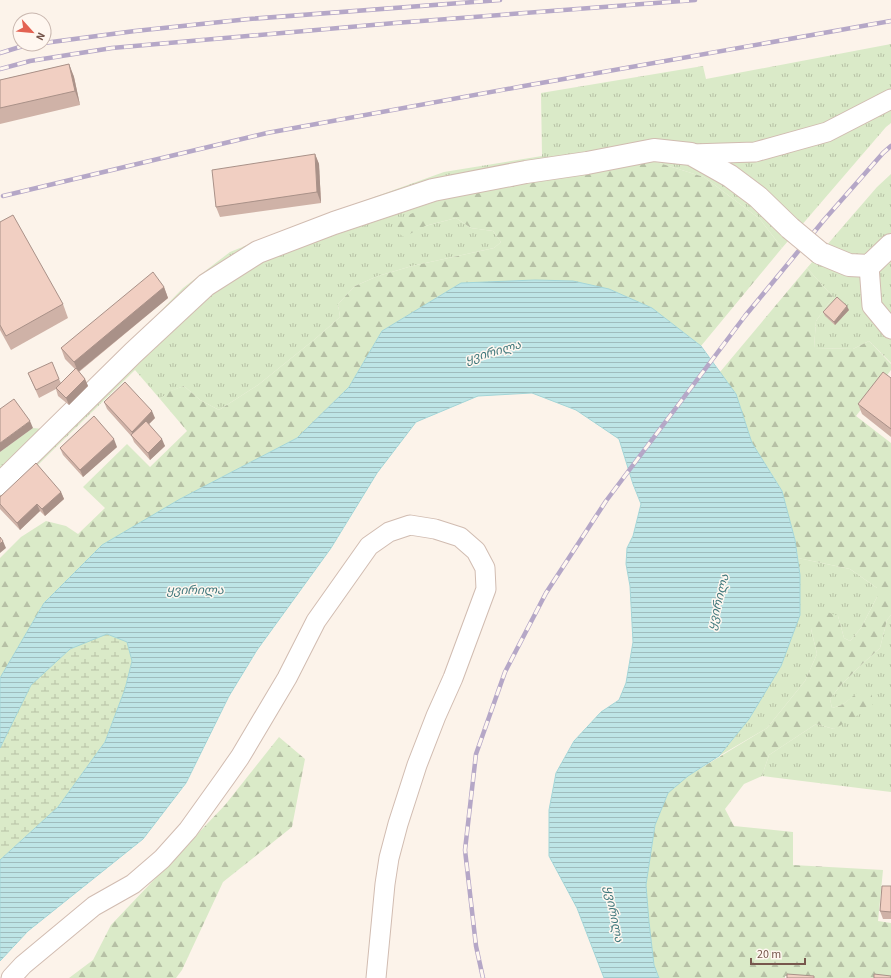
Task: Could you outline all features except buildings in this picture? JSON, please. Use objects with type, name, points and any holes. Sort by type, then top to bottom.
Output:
[{"type":"street","points":[[0,484],[133,353],[206,285],[258,252],[334,223],[433,190],[654,150],[692,154],[755,152],[827,132],[891,99]]},
{"type":"street","points":[[692,154],[730,176],[758,197],[790,228],[820,253],[849,265],[869,266],[891,245]]},
{"type":"street","points":[[869,266],[872,306],[891,329]]},
{"type":"street","points":[[11,978],[23,965],[94,906],[133,884],[162,859],[188,830],[240,757],[286,678],[316,621],[369,546],[389,532],[410,525],[435,529],[460,537],[476,551],[485,568],[486,589],[453,678],[436,716],[420,758],[398,824],[389,858],[385,884],[376,978]]},
{"type":"green space","points":[[891,44],[891,123],[782,248],[760,219],[704,177],[653,161],[507,186],[404,236],[425,226],[456,218],[471,228],[493,231],[501,242],[494,248],[412,266],[378,276],[355,286],[338,304],[340,317],[258,385],[219,410],[200,400],[184,386],[171,391],[160,399],[135,370],[0,503],[0,452],[33,428],[43,429],[69,405],[183,288],[230,252],[299,224],[444,172],[542,156],[541,93],[703,66],[706,79]]},
{"type":"green space","points":[[653,161],[704,177],[760,219],[782,248],[701,346],[652,308],[609,289],[573,281],[535,280],[461,283],[382,331],[349,387],[297,438],[180,499],[44,603],[0,678],[0,558],[21,537],[46,521],[66,526],[78,534],[105,508],[83,487],[127,444],[150,467],[187,431],[160,399],[170,391],[184,386],[200,400],[219,410],[258,385],[340,317],[338,304],[355,286],[378,276],[412,266],[494,248],[501,242],[493,231],[471,228],[456,218],[425,226],[404,237],[394,230],[395,221],[453,195]]},
{"type":"green space","points":[[891,174],[891,363],[869,341],[853,349],[814,348],[816,321],[833,297],[807,268],[877,187]]},
{"type":"green space","points":[[807,268],[833,297],[816,321],[814,348],[853,349],[869,341],[891,364],[891,370],[856,416],[891,443],[891,615],[887,620],[880,648],[840,686],[830,699],[832,708],[842,705],[863,688],[872,692],[872,707],[834,729],[816,724],[769,755],[762,776],[744,784],[725,809],[734,826],[793,832],[793,865],[883,870],[878,921],[891,923],[891,978],[812,978],[785,976],[785,978],[659,978],[654,965],[646,885],[655,825],[668,793],[688,776],[767,728],[805,681],[817,654],[811,629],[822,610],[838,616],[844,638],[850,641],[861,628],[877,597],[877,588],[850,569],[798,558],[795,540],[782,491],[752,443],[736,394],[720,372]]},
{"type":"green space","points":[[798,558],[850,569],[877,588],[877,597],[861,628],[850,641],[844,638],[838,616],[811,629],[817,654],[805,681],[767,728],[719,756],[749,719],[781,666],[800,615],[800,575]]},
{"type":"green space","points":[[891,615],[891,792],[762,776],[769,755],[816,724],[834,729],[863,689],[842,705],[832,708],[830,699],[840,686],[880,648],[887,620]]},
{"type":"green space","points":[[107,633],[127,642],[132,661],[125,689],[105,742],[58,807],[0,860],[0,748],[2,742],[31,685],[70,649]]},
{"type":"green space","points":[[279,737],[305,759],[292,827],[223,882],[182,970],[176,978],[69,978],[93,960],[111,925],[225,805]]},
{"type":"water","name":"ყვირილა","points":[[535,280],[573,281],[609,289],[652,308],[701,346],[736,394],[752,443],[782,491],[795,540],[800,575],[800,615],[781,666],[749,719],[719,756],[688,776],[668,793],[655,825],[646,885],[654,965],[659,978],[604,978],[577,908],[549,856],[549,810],[556,773],[574,741],[601,712],[619,700],[626,683],[633,642],[630,586],[626,564],[627,548],[633,536],[641,504],[619,439],[576,410],[532,393],[478,396],[416,422],[377,473],[331,548],[257,650],[229,696],[186,783],[143,839],[28,931],[0,961],[0,860],[58,807],[105,742],[125,689],[132,661],[127,642],[107,634],[70,649],[31,685],[0,748],[0,678],[44,603],[102,545],[180,499],[297,438],[349,387],[382,331],[461,283]]},
{"type":"railway","points":[[52,42],[135,31],[249,19],[500,0]]},
{"type":"railway","points":[[0,69],[30,61],[112,48],[395,23],[695,0]]},
{"type":"railway","points":[[3,196],[267,133],[891,21]]},
{"type":"railway","points":[[0,53],[12,49]]},
{"type":"railway","points":[[483,978],[476,946],[465,850],[476,754],[505,672],[546,593],[606,501],[745,316],[824,220],[883,153],[891,146]]}]
